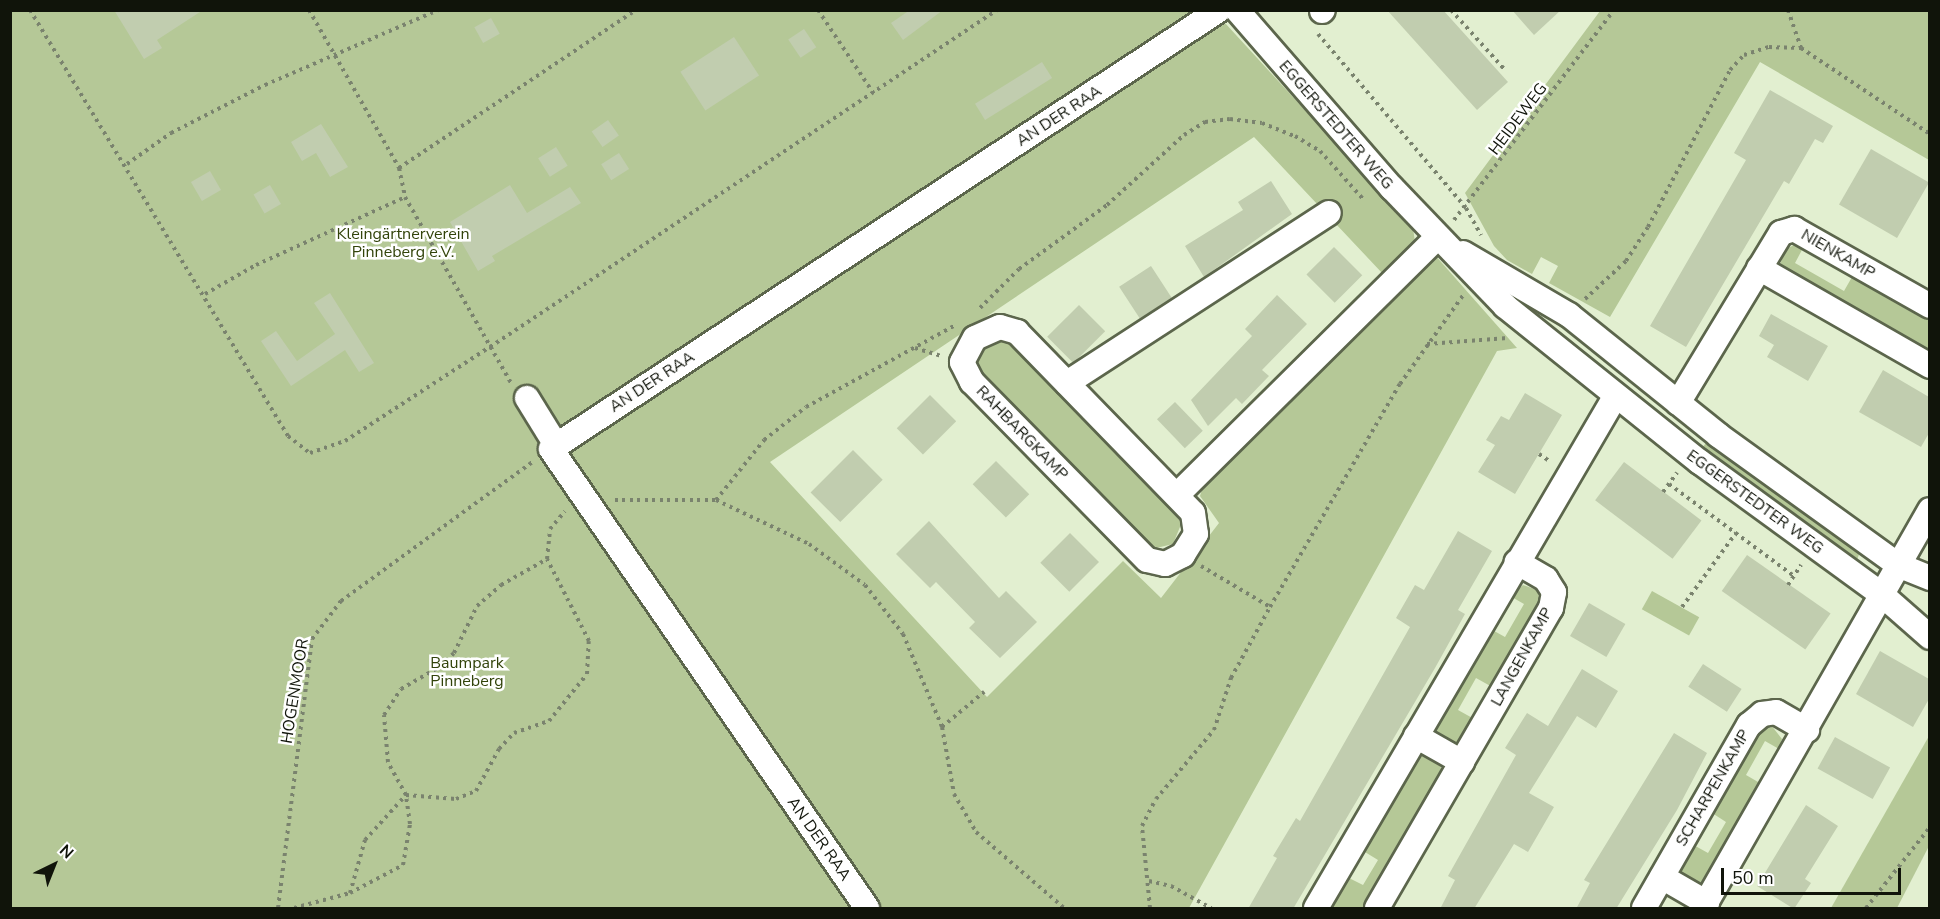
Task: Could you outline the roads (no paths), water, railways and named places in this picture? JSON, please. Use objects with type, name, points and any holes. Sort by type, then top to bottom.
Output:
[{"type":"street","name":"AN DER RAA","points":[[867,909],[586,501],[554,447],[1220,10]]},
{"type":"street","name":"EGGERSTEDTER WEG","points":[[1238,10],[1437,238],[1505,306],[1622,403],[1881,594],[1929,637]]},
{"type":"street","points":[[1066,383],[1329,213]]},
{"type":"street","name":"NIENKAMP","points":[[1678,403],[1781,233],[1794,229],[1929,306]]},
{"type":"street","points":[[1177,495],[1437,238]]},
{"type":"street","name":"EGGERSTEDTER WEG","points":[[1437,238],[1569,315],[1678,403],[1898,565],[1929,578]]},
{"type":"street","points":[[1759,268],[1929,366]]},
{"type":"street","name":"RAHBARGKAMP","points":[[1000,327],[1017,332],[1177,495],[1193,513],[1196,534],[1183,555],[1165,564],[1147,560],[979,389],[962,362],[975,338],[1000,327]]},
{"type":"street","points":[[1316,909],[1517,562],[1622,403],[1650,381]]},
{"type":"street","points":[[522,396],[554,447]]},
{"type":"street","points":[[1662,878],[1705,906],[1929,510]]},
{"type":"street","name":"LANGENKAMP","points":[[1377,909],[1551,608],[1554,592],[1546,579],[1517,562]]},
{"type":"street","name":"SCHARPENKAMP","points":[[1644,909],[1749,725],[1762,714],[1776,712],[1806,730]]},
{"type":"street","points":[[1416,736],[1462,762]]},
{"type":"park label","name":"Kleingärtnerverein Pinneberg e.V.","points":[[403,243]]},
{"type":"park label","name":"Baumpark Pinneberg","points":[[467,672]]}]
